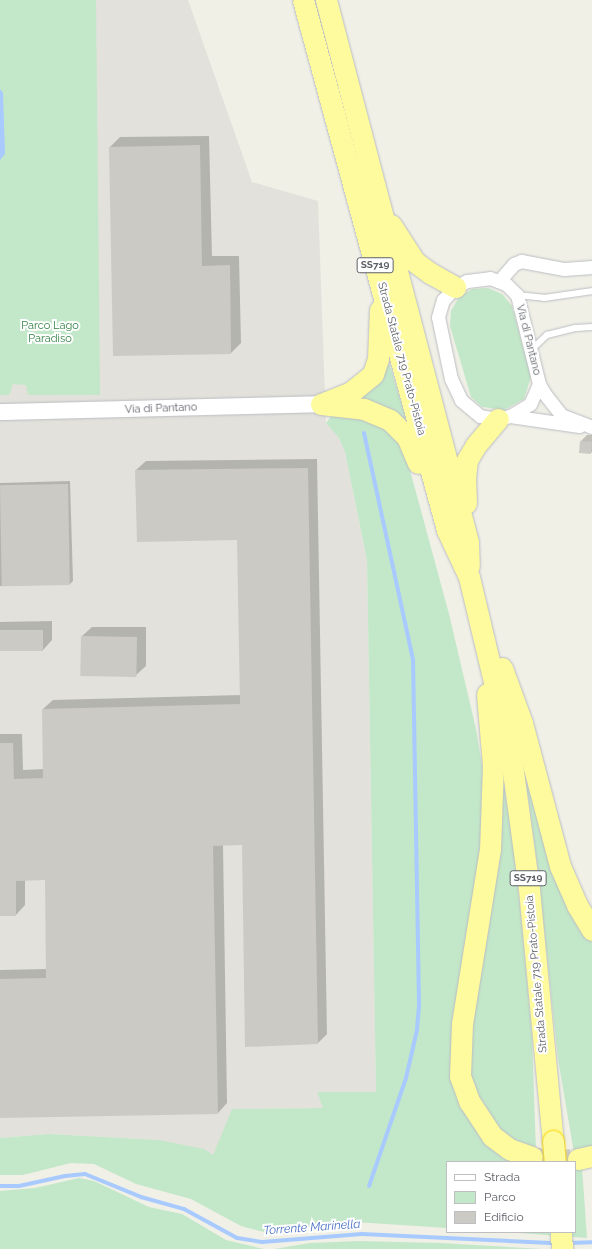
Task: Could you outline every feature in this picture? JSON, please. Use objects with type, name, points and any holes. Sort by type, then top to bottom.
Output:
[{"type":"highway","name":"Strada Statale 719 Prato-Pistoia","points":[[303,0],[447,530],[469,577],[510,748],[521,824],[555,1161]]},
{"type":"highway","name":"Strada Statale 719 Prato-Pistoia","points":[[326,0],[468,542],[469,577]]},
{"type":"highway","points":[[379,203],[415,262],[430,273],[455,287]]},
{"type":"highway","points":[[322,404],[351,392],[373,374],[378,359],[381,287]]},
{"type":"highway","points":[[322,404],[377,412],[398,426],[407,437],[447,530]]},
{"type":"highway","points":[[468,542],[465,479],[467,460],[476,445],[504,418]]},
{"type":"highway","points":[[480,618],[522,723],[560,866],[577,905],[592,930]]},
{"type":"highway","points":[[480,618],[493,765],[490,849],[462,1024],[460,1076],[469,1101],[492,1136],[509,1149],[532,1157]]},
{"type":"highway","points":[[561,1233],[562,1249]]},
{"type":"street","points":[[499,281],[514,264],[520,262],[564,269],[592,267]]},
{"type":"street","name":"Via di Pantano","points":[[481,279],[499,281],[517,295],[532,349],[539,384],[550,404],[561,415],[592,427],[556,425],[480,416],[471,410],[461,400],[451,379],[438,317],[443,300],[455,287],[467,281],[481,279]]},
{"type":"street","name":"Via di Pantano","points":[[504,418],[530,404],[539,384]]},
{"type":"street","name":"Via di Pantano","points":[[0,412],[322,404]]},
{"type":"lane","points":[[517,295],[544,298],[592,291]]},
{"type":"lane","points":[[532,349],[547,335],[576,328],[592,327]]},
{"type":"shaded area","points":[[0,0],[188,0],[252,182],[318,201],[326,423],[339,438],[345,452],[367,560],[376,1092],[317,1092],[323,1108],[233,1109],[213,1155],[159,1140],[49,1134],[0,1138]]},
{"type":"green space","name":"Parco Lago Paradiso","points":[[0,0],[96,0],[100,395],[28,395],[26,385],[13,384],[9,395],[0,395]]},
{"type":"green space","points":[[488,288],[502,294],[512,306],[531,377],[524,399],[504,410],[482,407],[471,397],[450,326],[451,311],[459,297],[472,289]]},
{"type":"green space","points":[[388,359],[406,418],[403,420],[355,399]]},
{"type":"green space","points":[[332,415],[376,418],[404,448],[449,614],[476,729],[485,784],[485,810],[452,1067],[519,1161],[446,1161],[446,1228],[355,1222],[264,1232],[241,1226],[191,1199],[136,1184],[94,1164],[71,1163],[23,1175],[0,1175],[0,1138],[49,1134],[159,1140],[204,1149],[213,1155],[232,1109],[323,1108],[317,1092],[376,1092],[367,560],[345,452],[339,438],[326,423]]},
{"type":"green space","points":[[524,766],[582,927],[592,942],[592,1150],[574,1153],[558,1059],[538,871]]},
{"type":"green space","points":[[501,769],[511,825],[522,926],[532,1036],[536,1151],[514,1143],[484,1113],[467,1066]]},
{"type":"green space","points":[[582,1167],[587,1238],[518,1233],[576,1233],[576,1168]]},
{"type":"green space","points":[[79,1178],[94,1181],[149,1207],[182,1214],[226,1240],[264,1249],[0,1249],[0,1191],[35,1188]]},
{"type":"green space","points":[[359,1241],[440,1243],[542,1249],[274,1249],[310,1243]]},
{"type":"water","points":[[0,89],[3,93],[5,154],[0,160]]},
{"type":"building","points":[[200,145],[202,266],[230,265],[231,354],[113,356],[109,147]]},
{"type":"building","points":[[580,441],[592,442],[591,454],[579,453]]},
{"type":"building","points":[[308,468],[318,1044],[245,1047],[242,845],[213,846],[218,1114],[0,1118],[0,979],[46,978],[45,880],[16,881],[16,916],[0,916],[0,743],[13,743],[14,779],[43,778],[42,709],[240,704],[237,540],[137,542],[135,470]]},
{"type":"building","points":[[68,484],[70,585],[2,586],[0,485]]},
{"type":"building","points":[[0,630],[43,630],[43,651],[0,651]]},
{"type":"building","points":[[81,636],[137,637],[136,677],[80,676]]},
{"type":"waterway","points":[[364,433],[413,659],[419,1006],[417,1030],[406,1078],[369,1186]]},
{"type":"waterway","name":"Torrente Marinella","points":[[0,1186],[19,1186],[65,1176],[85,1174],[141,1197],[184,1209],[237,1238],[262,1242],[362,1234],[556,1243]]},
{"type":"waterway","name":"Torrente Marinella","points":[[568,1243],[592,1242]]},
{"type":"tunnel","points":[[532,1157],[549,1160],[578,1159]]}]
